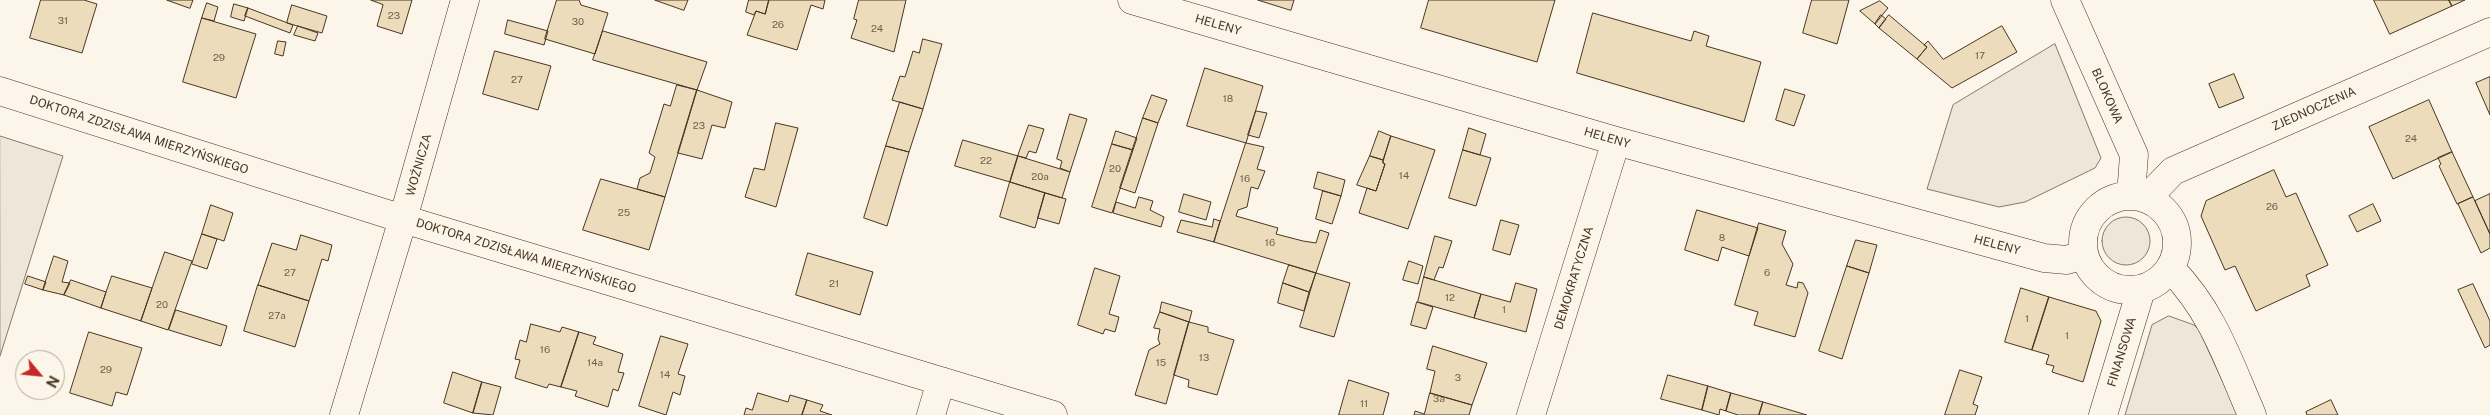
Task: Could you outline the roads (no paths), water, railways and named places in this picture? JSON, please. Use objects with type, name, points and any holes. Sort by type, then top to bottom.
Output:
[{"type":"street","name":"WOŹNICZA","points":[[344,415],[404,219],[465,0]]},
{"type":"street","name":"HELENY","points":[[1132,0],[1616,141],[2044,258],[2067,260],[2084,254]]},
{"type":"street","name":"BLOKOWA","points":[[2065,0],[2134,156],[2139,197]]},
{"type":"street","name":"ZJEDNOCZENIA","points":[[2139,197],[2172,171],[2490,32]]},
{"type":"street","name":"DOKTORA ZDZISŁAWA MIERZYŃSKIEGO","points":[[0,91],[404,219],[1053,415]]},
{"type":"street","name":"DEMOKRATYCZNA","points":[[1531,415],[1616,141]]},
{"type":"street","points":[[2139,197],[2159,206],[2169,216],[2176,228],[2178,242],[2176,256],[2171,268],[2156,283],[2141,290],[2130,291],[2115,288],[2101,281],[2090,269],[2084,254],[2083,237],[2088,220],[2099,207],[2114,198],[2139,197]]},
{"type":"street","points":[[2171,268],[2190,288],[2210,317],[2252,415]]},
{"type":"street","name":"FINANSOWA","points":[[2103,415],[2141,290]]},
{"type":"street","points":[[931,415],[941,380]]}]
